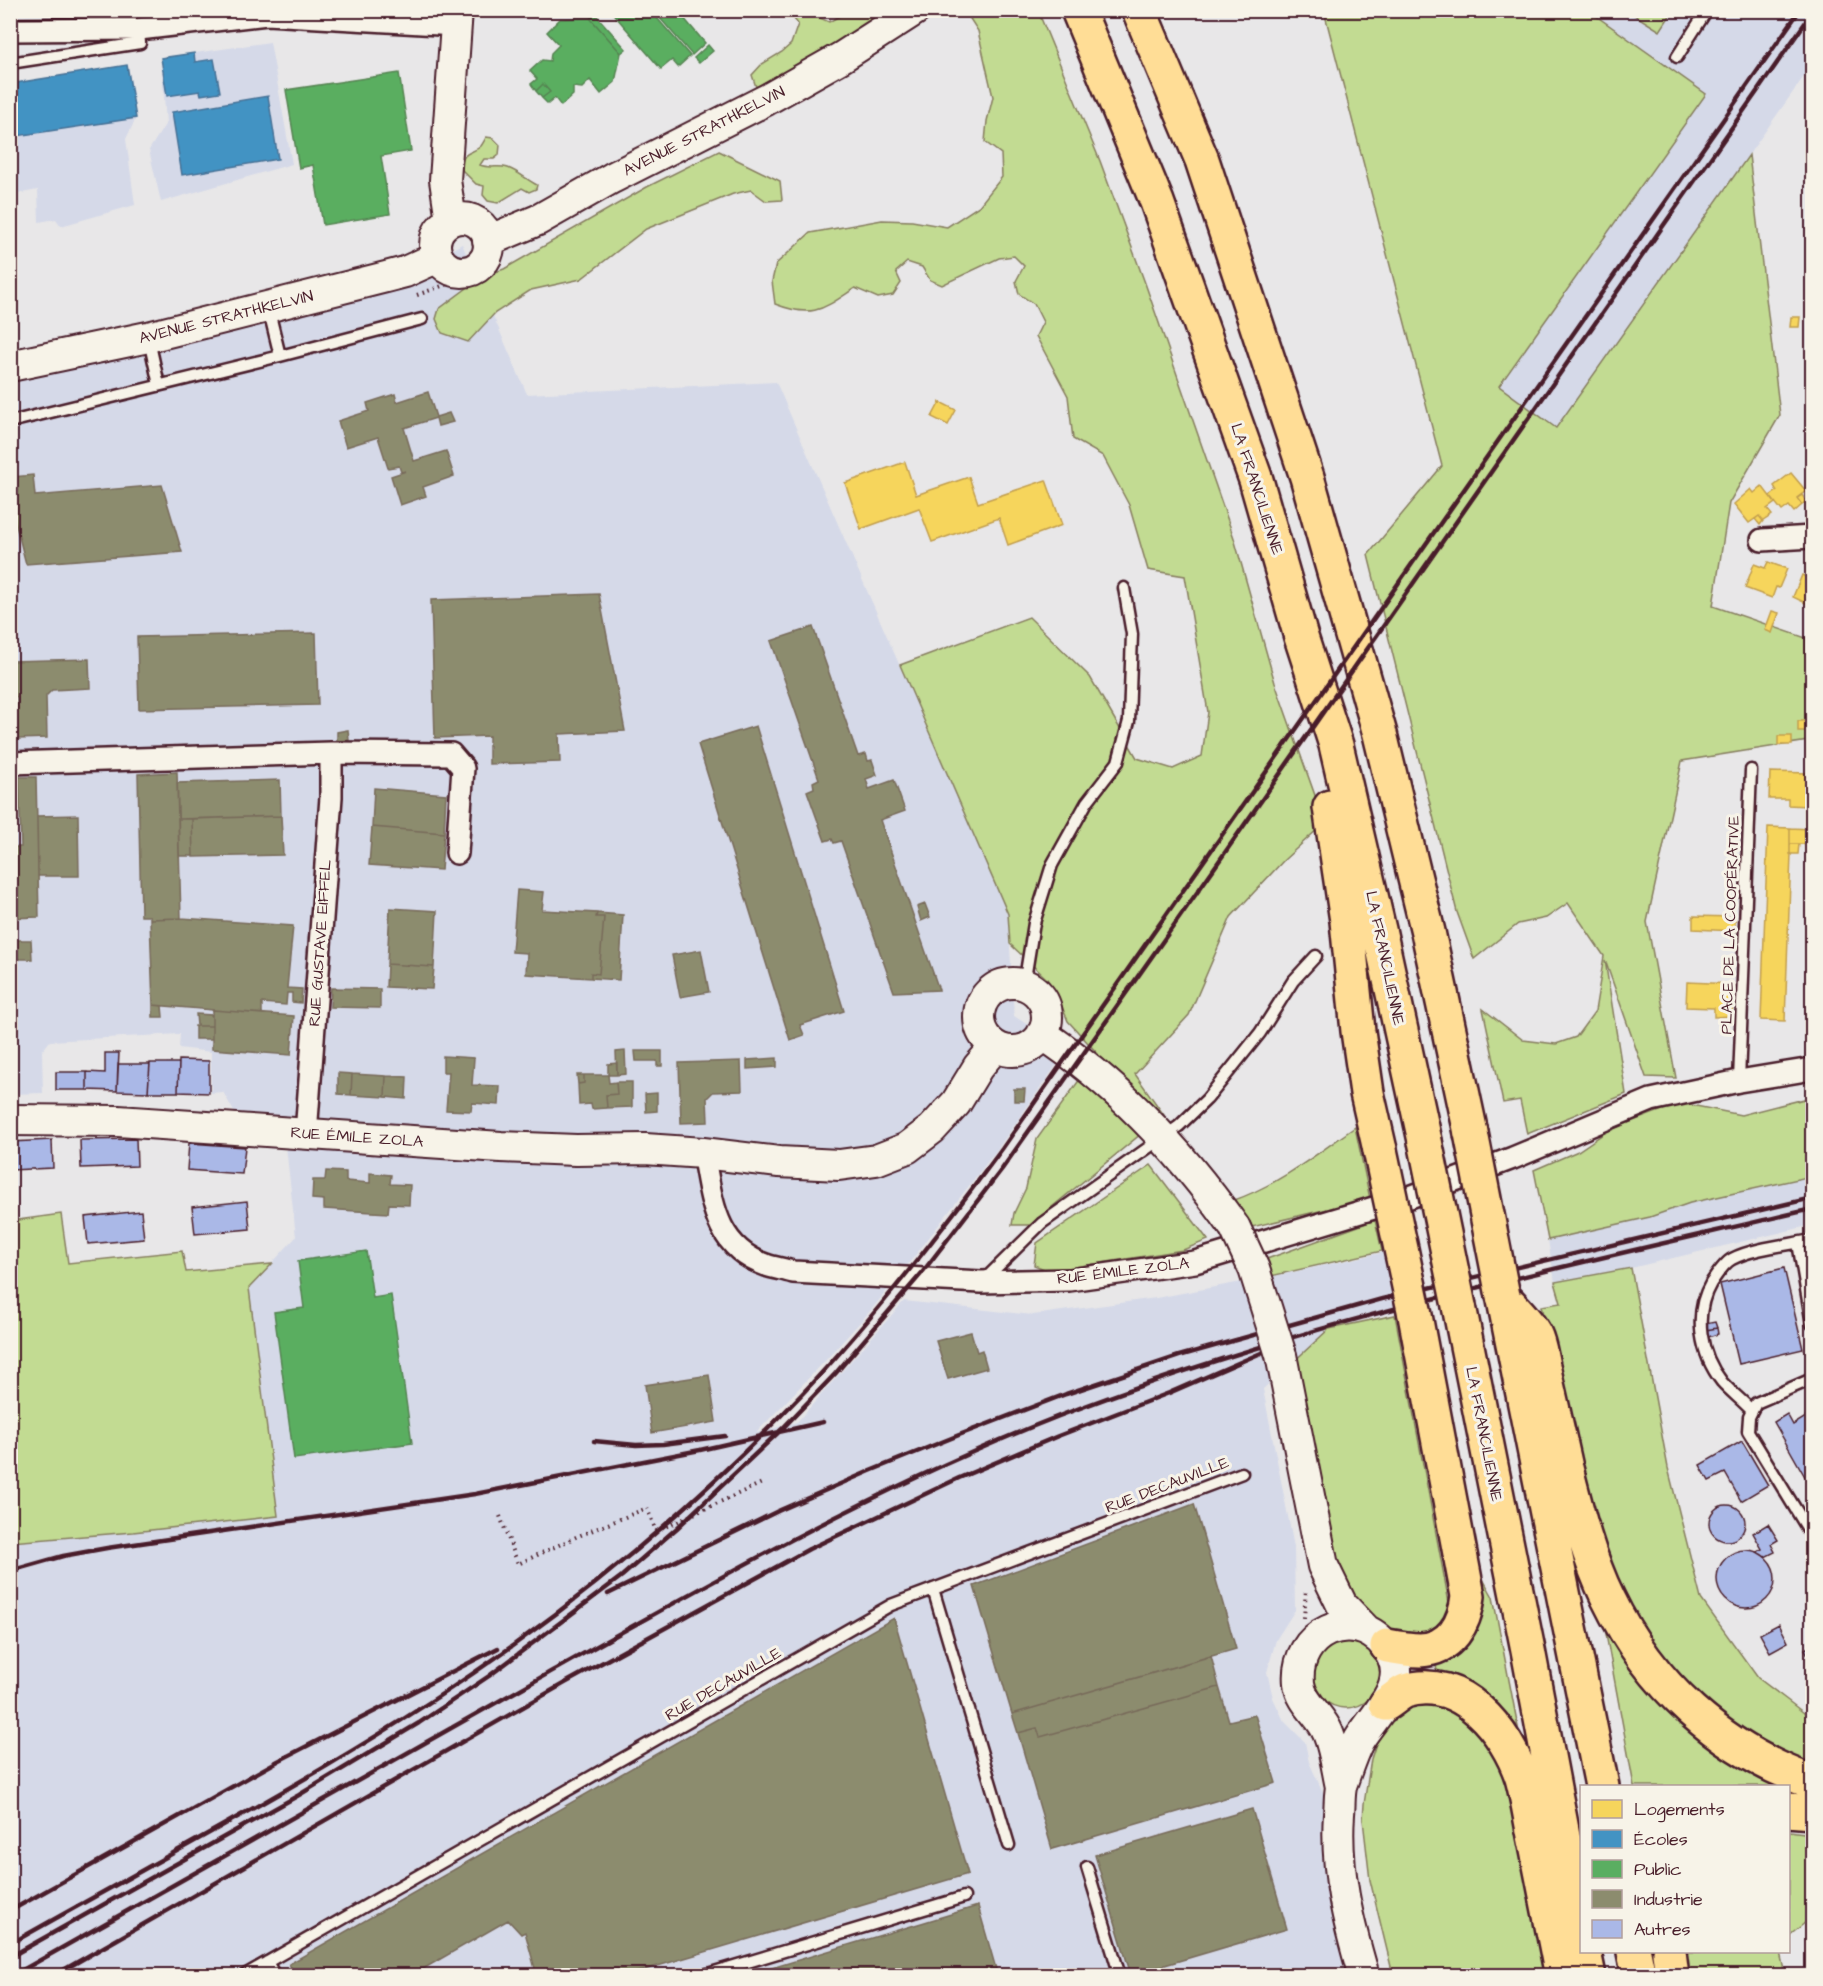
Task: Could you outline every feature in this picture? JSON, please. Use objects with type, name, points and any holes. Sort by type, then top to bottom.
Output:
[{"type":"highway","name":"LA FRANCILIENNE","points":[[1078,10],[1157,202],[1256,480],[1301,637],[1336,745],[1380,934],[1459,1306],[1528,1650],[1580,1931]]},
{"type":"highway","points":[[1139,10],[1203,160],[1307,477],[1380,734],[1428,932],[1471,1133],[1602,1785]]},
{"type":"highway","points":[[1301,637],[1347,921],[1358,1031],[1366,1082],[1414,1310],[1468,1596],[1461,1624],[1453,1636],[1443,1643],[1419,1650],[1376,1638]]},
{"type":"highway","points":[[1503,1296],[1535,1335],[1574,1500],[1594,1564],[1608,1598],[1628,1632],[1654,1672],[1688,1709],[1746,1751],[1774,1767],[1812,1782]]},
{"type":"highway","points":[[1381,1709],[1404,1692],[1422,1689],[1452,1693],[1466,1700],[1482,1713],[1501,1736],[1521,1778],[1562,1976]]},
{"type":"highway","points":[[1790,1810],[1812,1812]]},
{"type":"highway","points":[[1584,1953],[1589,1976]]},
{"type":"highway","points":[[1634,1953],[1639,1976]]},
{"type":"highway","points":[[1669,1953],[1672,1976]]},
{"type":"street","name":"AVENUE STRATHKELVIN","points":[[488,241],[538,220],[612,178],[766,100],[842,57],[915,10]]},
{"type":"street","points":[[10,30],[139,29],[267,14],[457,18],[445,180],[451,220]]},
{"type":"street","points":[[461,218],[470,219],[479,224],[488,241],[488,251],[484,260],[477,267],[468,271],[450,269],[443,264],[438,257],[435,240],[438,232],[451,220],[461,218]]},
{"type":"street","name":"AVENUE STRATHKELVIN","points":[[10,366],[148,337],[268,307],[405,272],[438,257]]},
{"type":"street","points":[[1762,540],[1812,537]]},
{"type":"street","points":[[10,763],[331,753],[451,754],[463,768],[457,853]]},
{"type":"street","name":"RUE GUSTAVE EIFFEL","points":[[306,1134],[331,797],[331,753]]},
{"type":"street","points":[[1011,983],[1024,985],[1032,989],[1045,1006],[1047,1023],[1042,1034],[1029,1048],[1015,1052],[995,1047],[987,1041],[980,1027],[978,1016],[980,1006],[987,994],[998,986],[1011,983]]},
{"type":"street","points":[[1042,1034],[1098,1074],[1162,1136],[1204,1184],[1236,1228],[1254,1269],[1281,1355],[1323,1566],[1342,1605],[1376,1638],[1394,1660],[1396,1675],[1394,1690],[1358,1743],[1341,1786],[1338,1825],[1339,1869],[1348,1922],[1364,1976]]},
{"type":"street","name":"RUE ÉMILE ZOLA","points":[[10,1120],[118,1121],[501,1147],[576,1150],[645,1149],[779,1162],[838,1165],[876,1160],[907,1148],[932,1129],[956,1102],[978,1067],[995,1047]]},
{"type":"street","name":"RUE ÉMILE ZOLA","points":[[703,1153],[715,1212],[725,1236],[744,1254],[765,1265],[793,1272],[981,1282],[1069,1280],[1195,1262],[1410,1197],[1651,1100],[1739,1081],[1812,1070]]},
{"type":"street","points":[[1323,1566],[1318,1616],[1311,1642],[1303,1654],[1298,1670],[1299,1685],[1305,1700],[1328,1733],[1341,1786]]},
{"type":"street","points":[[1311,1642],[1336,1627],[1350,1626],[1376,1638]]},
{"type":"street","points":[[1315,1712],[1326,1719],[1345,1724],[1364,1721],[1381,1709]]},
{"type":"lane","points":[[1677,57],[1707,10]]},
{"type":"lane","points":[[10,63],[140,43],[139,29]]},
{"type":"lane","points":[[268,307],[280,356]]},
{"type":"lane","points":[[10,422],[422,319]]},
{"type":"lane","points":[[148,337],[159,385]]},
{"type":"lane","points":[[1024,985],[1034,923],[1052,865],[1087,802],[1118,762],[1129,721],[1132,634],[1124,588]]},
{"type":"lane","name":"PLACE DE LA COOPÉRATIVE","points":[[1739,1081],[1750,770]]},
{"type":"lane","points":[[981,1282],[1042,1223],[1179,1126],[1193,1113],[1228,1075],[1260,1033],[1293,981],[1316,956]]},
{"type":"lane","points":[[1752,1411],[1722,1381],[1705,1352],[1699,1318],[1704,1296],[1730,1259],[1812,1240]]},
{"type":"lane","points":[[1798,1243],[1812,1324]]},
{"type":"lane","points":[[1812,1379],[1756,1403],[1749,1417],[1748,1431],[1812,1536]]},
{"type":"lane","name":"RUE DECAUVILLE","points":[[243,1976],[891,1605],[1242,1473]]},
{"type":"lane","points":[[933,1589],[1009,1845]]},
{"type":"lane","points":[[1087,1867],[1120,1976]]},
{"type":"lane","points":[[701,1976],[964,1897]]},
{"type":"lane","points":[[267,1962],[275,1976]]},
{"type":"path","points":[[500,1516],[518,1564],[576,1536],[647,1508],[656,1531],[762,1483]]},
{"type":"shaded area","points":[[1589,11],[1812,11],[1812,65],[1556,428],[1499,386],[1706,94]]},
{"type":"shaded area","points":[[270,42],[292,164],[161,202],[149,150],[166,123],[161,58]]},
{"type":"shaded area","points":[[128,65],[136,118],[126,139],[135,205],[61,226],[56,219],[39,222],[38,190],[11,195],[11,84]]},
{"type":"shaded area","points":[[462,244],[527,394],[776,382],[1008,914],[1014,1016],[1067,1050],[999,1147],[872,1309],[756,1433],[797,1422],[904,1301],[1033,1315],[1156,1298],[1289,1273],[1413,1246],[1425,1304],[1329,1329],[1263,1389],[1294,1547],[1295,1610],[1276,1640],[1267,1672],[1273,1698],[1284,1721],[1305,1742],[1309,1762],[1338,1825],[1364,1975],[11,1975],[11,1542],[133,1532],[278,1516],[249,1288],[296,1237],[283,1119],[237,1117],[223,1092],[211,1093],[211,1052],[179,1048],[180,1034],[50,1041],[42,1051],[43,1093],[11,1094],[11,366],[438,257]]},
{"type":"shaded area","points":[[1812,1176],[1812,1225],[1631,1268],[1555,1282],[1548,1240],[1650,1217],[1690,1203]]},
{"type":"green space","points":[[788,11],[818,11],[820,18],[829,22],[849,11],[891,11],[873,24],[756,87],[752,75],[762,64],[791,44],[798,24]]},
{"type":"green space","points":[[965,11],[1038,11],[1100,161],[1234,538],[1275,683],[1317,801],[1320,827],[1284,860],[1231,917],[1189,1015],[1135,1074],[1164,1115],[1030,1225],[1012,1225],[1014,1213],[1026,1188],[1037,1139],[1098,1054],[1068,1021],[1047,979],[1010,944],[1008,914],[900,665],[1029,617],[1090,677],[1137,758],[1173,769],[1202,756],[1208,712],[1185,576],[1148,570],[1129,505],[1103,456],[1073,439],[1068,396],[1036,336],[1043,322],[1034,304],[1019,294],[1016,281],[1024,266],[1014,256],[999,258],[942,285],[930,280],[922,267],[907,262],[896,272],[901,283],[893,295],[878,298],[855,288],[818,310],[809,311],[799,311],[775,304],[772,281],[776,264],[810,233],[882,220],[912,221],[947,227],[979,206],[1002,177],[1001,154],[985,142],[993,97],[978,31]]},
{"type":"green space","points":[[1324,11],[1589,11],[1706,94],[1499,386],[1556,428],[1749,155],[1780,415],[1729,503],[1713,606],[1806,638],[1808,741],[1682,761],[1647,922],[1676,1078],[1646,1077],[1605,960],[1626,1094],[1527,1134],[1520,1100],[1503,1103],[1483,1009],[1523,1040],[1556,1044],[1576,1037],[1595,1011],[1604,956],[1568,903],[1546,918],[1518,924],[1474,959],[1457,912],[1368,555],[1442,466]]},
{"type":"green space","points":[[1628,11],[1673,11],[1660,31]]},
{"type":"green space","points":[[486,137],[493,138],[500,145],[499,155],[494,159],[484,159],[480,165],[505,167],[512,170],[537,185],[536,189],[529,192],[522,188],[498,203],[488,201],[483,195],[484,186],[476,184],[462,170],[465,156],[478,149]]},
{"type":"green space","points":[[719,151],[780,181],[782,200],[766,201],[751,190],[733,194],[646,229],[581,279],[531,290],[495,313],[468,342],[442,333],[436,319],[439,309],[482,277],[504,269],[647,187]]},
{"type":"green space","points":[[1812,1097],[1812,1176],[1690,1203],[1650,1217],[1548,1240],[1534,1170],[1578,1151],[1609,1130],[1681,1103],[1741,1115]]},
{"type":"green space","points":[[1355,1127],[1370,1199],[1252,1227],[1232,1201],[1281,1178]]},
{"type":"green space","points":[[1151,1165],[1208,1240],[1183,1250],[1050,1271],[1034,1265],[1037,1243]]},
{"type":"green space","points":[[61,1214],[68,1263],[182,1251],[186,1272],[272,1264],[249,1288],[278,1516],[133,1532],[11,1542],[11,1221]]},
{"type":"green space","points":[[1375,1220],[1382,1251],[1271,1276],[1264,1260]]},
{"type":"green space","points":[[1631,1268],[1668,1468],[1701,1599],[1758,1678],[1812,1719],[1812,1771],[1703,1705],[1666,1667],[1609,1572],[1589,1513],[1541,1306],[1561,1303],[1555,1282]]},
{"type":"green space","points":[[1395,1315],[1450,1608],[1441,1624],[1428,1636],[1391,1631],[1356,1605],[1339,1565],[1290,1365],[1329,1329]]},
{"type":"green space","points":[[1483,1579],[1493,1597],[1518,1727],[1490,1700],[1438,1679],[1435,1658],[1480,1588]]},
{"type":"green space","points":[[1601,1607],[1644,1674],[1812,1795],[1790,1798],[1790,1785],[1634,1785]]},
{"type":"green space","points":[[1346,1640],[1359,1643],[1370,1650],[1377,1661],[1380,1674],[1377,1687],[1370,1698],[1359,1705],[1346,1708],[1333,1705],[1322,1698],[1315,1687],[1312,1674],[1315,1661],[1322,1650],[1333,1643]]},
{"type":"green space","points":[[1423,1701],[1444,1706],[1470,1721],[1498,1752],[1509,1790],[1546,1975],[1393,1975],[1370,1880],[1363,1820],[1364,1804],[1371,1759],[1381,1728],[1405,1707]]},
{"type":"green space","points":[[1790,1831],[1812,1834],[1812,1917],[1790,1935]]},
{"type":"green space","points":[[1681,1953],[1780,1953],[1785,1975],[1683,1975]]},
{"type":"building: Logements","points":[[1791,317],[1800,317],[1799,327],[1790,327]]},
{"type":"building: Logements","points":[[940,402],[956,410],[948,425],[932,417]]},
{"type":"building: Logements","points":[[905,462],[916,495],[969,477],[978,503],[1046,480],[1062,525],[1008,545],[999,518],[932,542],[919,508],[861,529],[845,483]]},
{"type":"building: Logements","points":[[1791,473],[1806,491],[1797,498],[1802,505],[1794,512],[1789,506],[1782,511],[1770,496],[1777,491],[1774,486]]},
{"type":"building: Logements","points":[[1762,486],[1775,503],[1767,509],[1772,515],[1763,521],[1759,516],[1749,523],[1734,504],[1751,489],[1754,493]]},
{"type":"building: Logements","points":[[1802,495],[1806,501],[1802,505],[1797,498]]},
{"type":"building: Logements","points":[[1759,516],[1763,521],[1760,525],[1755,519]]},
{"type":"building: Logements","points":[[1768,562],[1787,569],[1772,598],[1745,588],[1754,564],[1765,568]]},
{"type":"building: Logements","points":[[1802,575],[1812,579],[1812,606],[1793,597]]},
{"type":"building: Logements","points":[[1772,611],[1779,613],[1772,633],[1765,630]]},
{"type":"building: Logements","points":[[1798,721],[1808,721],[1808,731],[1798,731]]},
{"type":"building: Logements","points":[[1778,736],[1792,736],[1792,745],[1778,745]]},
{"type":"building: Logements","points":[[1770,772],[1809,773],[1807,806],[1788,805],[1788,799],[1769,799]]},
{"type":"building: Logements","points":[[1768,827],[1790,828],[1785,1021],[1761,1020]]},
{"type":"building: Logements","points":[[1790,828],[1812,829],[1812,844],[1790,844]]},
{"type":"building: Logements","points":[[1790,844],[1799,844],[1798,854],[1790,854]]},
{"type":"building: Logements","points":[[1693,916],[1735,917],[1735,931],[1693,929]]},
{"type":"building: Logements","points":[[1687,982],[1733,984],[1732,1016],[1714,1017],[1714,1008],[1686,1007]]},
{"type":"building: Écoles","points":[[194,53],[195,62],[214,59],[220,92],[201,95],[200,91],[167,96],[161,58]]},
{"type":"building: Écoles","points":[[127,65],[136,118],[10,137],[10,84]]},
{"type":"building: Écoles","points":[[268,96],[278,159],[182,175],[172,112]]},
{"type":"building: Public","points":[[610,10],[650,10],[690,56],[678,67],[672,60],[661,69]]},
{"type":"building: Public","points":[[653,10],[677,10],[705,43],[692,55]]},
{"type":"building: Public","points":[[595,14],[626,49],[621,53],[590,18]]},
{"type":"building: Public","points":[[590,18],[621,53],[615,82],[601,94],[590,80],[582,88],[573,87],[573,95],[561,106],[555,98],[548,104],[542,98],[550,92],[543,84],[536,91],[531,84],[537,79],[530,71],[542,60],[550,61],[551,53],[559,45],[547,32],[560,19]]},
{"type":"building: Public","points":[[708,45],[713,51],[699,63],[694,58]]},
{"type":"building: Public","points":[[399,73],[411,151],[381,156],[390,214],[323,225],[313,165],[299,168],[286,90]]},
{"type":"building: Public","points":[[543,84],[550,92],[542,98],[536,91]]},
{"type":"building: Public","points":[[366,1251],[373,1298],[391,1295],[412,1443],[294,1459],[274,1312],[304,1308],[298,1261]]},
{"type":"building: Industrie","points":[[428,392],[436,417],[449,413],[453,422],[438,426],[436,418],[404,428],[414,461],[446,451],[454,476],[423,487],[426,496],[400,505],[391,476],[406,471],[401,472],[399,466],[388,468],[378,437],[346,447],[338,421],[369,411],[367,403],[395,394],[397,402]]},
{"type":"building: Industrie","points":[[33,475],[35,496],[162,485],[182,552],[26,564],[10,502],[15,501],[13,477]]},
{"type":"building: Industrie","points":[[599,594],[625,731],[559,734],[560,762],[489,764],[489,736],[435,738],[431,600]]},
{"type":"building: Industrie","points":[[813,627],[858,756],[866,754],[868,761],[872,760],[877,775],[866,779],[869,789],[894,780],[905,811],[880,820],[939,990],[894,992],[841,841],[834,843],[832,839],[825,841],[807,791],[814,788],[813,782],[819,779],[771,641]]},
{"type":"building: Industrie","points":[[316,633],[318,705],[139,709],[137,637]]},
{"type":"building: Industrie","points":[[89,659],[90,688],[52,690],[46,696],[47,738],[18,739],[17,698],[10,691],[10,661]]},
{"type":"building: Industrie","points":[[756,726],[844,1011],[800,1025],[804,1035],[790,1040],[698,744]]},
{"type":"building: Industrie","points":[[348,730],[349,740],[337,741],[337,732]]},
{"type":"building: Industrie","points":[[177,772],[181,918],[150,919],[150,916],[141,916],[138,774]]},
{"type":"building: Industrie","points":[[19,777],[36,777],[39,917],[10,918],[10,847],[21,847]]},
{"type":"building: Industrie","points":[[280,780],[281,816],[178,819],[177,783]]},
{"type":"building: Industrie","points":[[374,788],[446,794],[444,833],[372,827]]},
{"type":"building: Industrie","points":[[78,815],[79,876],[38,876],[37,816]]},
{"type":"building: Industrie","points":[[281,816],[283,855],[193,857],[192,819]]},
{"type":"building: Industrie","points":[[178,819],[192,819],[193,856],[179,856]]},
{"type":"building: Industrie","points":[[372,827],[444,833],[441,870],[369,865]]},
{"type":"building: Industrie","points":[[517,890],[544,892],[542,910],[597,913],[596,917],[604,917],[599,974],[591,973],[591,978],[526,974],[527,953],[512,952]]},
{"type":"building: Industrie","points":[[925,904],[930,917],[921,921],[917,907]]},
{"type":"building: Industrie","points":[[390,908],[437,911],[434,967],[387,964]]},
{"type":"building: Industrie","points":[[597,913],[623,915],[619,980],[591,978],[591,973],[599,974],[604,917],[596,917]]},
{"type":"building: Industrie","points":[[181,918],[293,926],[287,988],[302,989],[301,1003],[292,1002],[292,993],[287,993],[286,1005],[262,1003],[262,1014],[153,1005],[150,919]]},
{"type":"building: Industrie","points":[[10,940],[31,940],[32,959],[10,959]]},
{"type":"building: Industrie","points":[[701,950],[709,992],[680,997],[672,955]]},
{"type":"building: Industrie","points":[[387,964],[434,967],[432,989],[386,987]]},
{"type":"building: Industrie","points":[[331,988],[380,989],[380,1008],[330,1007]]},
{"type":"building: Industrie","points":[[153,1005],[162,1006],[163,1017],[153,1017]]},
{"type":"building: Industrie","points":[[212,1010],[294,1016],[291,1055],[212,1049]]},
{"type":"building: Industrie","points":[[196,1014],[212,1015],[212,1026],[197,1026]]},
{"type":"building: Industrie","points":[[195,1026],[212,1026],[212,1039],[195,1039]]},
{"type":"building: Industrie","points":[[625,1051],[626,1074],[617,1075],[616,1052]]},
{"type":"building: Industrie","points":[[635,1051],[662,1051],[662,1066],[657,1066],[657,1061],[636,1061]]},
{"type":"building: Industrie","points":[[443,1056],[474,1058],[472,1085],[500,1086],[499,1105],[472,1103],[471,1111],[446,1110],[449,1072],[443,1072]]},
{"type":"building: Industrie","points":[[777,1058],[777,1067],[747,1069],[747,1060]]},
{"type":"building: Industrie","points":[[741,1061],[742,1091],[713,1092],[707,1098],[708,1122],[681,1123],[679,1063]]},
{"type":"building: Industrie","points":[[617,1063],[617,1075],[608,1075],[608,1064]]},
{"type":"building: Industrie","points":[[338,1073],[352,1074],[351,1095],[338,1094]]},
{"type":"building: Industrie","points":[[352,1074],[386,1076],[385,1097],[351,1095]]},
{"type":"building: Industrie","points":[[577,1075],[584,1075],[584,1083],[578,1084]]},
{"type":"building: Industrie","points":[[584,1075],[608,1075],[609,1083],[616,1082],[617,1094],[606,1095],[607,1108],[592,1109],[591,1104],[579,1105],[578,1084],[584,1083]]},
{"type":"building: Industrie","points":[[386,1076],[407,1077],[406,1099],[385,1097]]},
{"type":"building: Industrie","points":[[616,1082],[632,1082],[632,1107],[607,1108],[606,1095],[617,1094]]},
{"type":"building: Industrie","points":[[1014,1089],[1025,1089],[1024,1101],[1014,1101]]},
{"type":"building: Industrie","points":[[657,1093],[657,1111],[646,1112],[645,1094]]},
{"type":"building: Industrie","points":[[326,1171],[346,1172],[346,1181],[370,1183],[370,1173],[391,1175],[390,1184],[410,1185],[409,1205],[389,1204],[388,1213],[324,1209],[324,1200],[312,1199],[313,1180],[325,1180]]},
{"type":"building: Industrie","points":[[971,1332],[977,1352],[982,1350],[987,1368],[948,1379],[936,1341]]},
{"type":"building: Industrie","points":[[709,1375],[716,1422],[652,1433],[645,1385]]},
{"type":"building: Industrie","points":[[1194,1504],[1236,1649],[1012,1714],[974,1586]]},
{"type":"building: Industrie","points":[[894,1618],[968,1874],[624,1976],[537,1976],[525,1932],[521,1934],[508,1920],[411,1976],[296,1976],[289,1964]]},
{"type":"building: Industrie","points":[[1211,1656],[1219,1687],[1040,1737],[1037,1728],[1018,1733],[1012,1714]]},
{"type":"building: Industrie","points":[[1219,1687],[1229,1721],[1255,1715],[1276,1783],[1052,1849],[1018,1733],[1037,1728],[1040,1737]]},
{"type":"building: Industrie","points":[[1252,1809],[1287,1929],[1131,1975],[1095,1855]]},
{"type":"building: Industrie","points":[[978,1906],[998,1976],[745,1976]]},
{"type":"building: Autres","points":[[105,1053],[119,1053],[117,1091],[87,1090],[87,1072],[105,1073]]},
{"type":"building: Autres","points":[[179,1060],[209,1061],[209,1093],[178,1092]]},
{"type":"building: Autres","points":[[150,1063],[179,1063],[178,1092],[148,1092]]},
{"type":"building: Autres","points":[[118,1064],[150,1064],[148,1092],[117,1091]]},
{"type":"building: Autres","points":[[56,1072],[87,1072],[87,1090],[56,1090]]},
{"type":"building: Autres","points":[[136,1139],[137,1166],[81,1168],[80,1140]]},
{"type":"building: Autres","points":[[52,1140],[53,1168],[10,1170],[10,1142]]},
{"type":"building: Autres","points":[[189,1143],[245,1147],[242,1174],[187,1170]]},
{"type":"building: Autres","points":[[247,1201],[250,1229],[195,1234],[192,1207]]},
{"type":"building: Autres","points":[[141,1211],[144,1239],[88,1244],[85,1217]]},
{"type":"building: Autres","points":[[1784,1268],[1803,1349],[1739,1364],[1720,1284]]},
{"type":"building: Autres","points":[[1715,1322],[1717,1328],[1706,1330],[1705,1324]]},
{"type":"building: Autres","points":[[1717,1328],[1718,1334],[1708,1337],[1706,1330]]},
{"type":"building: Autres","points":[[1812,1413],[1812,1489],[1774,1422],[1787,1414],[1793,1425]]},
{"type":"building: Autres","points":[[1742,1441],[1768,1485],[1741,1501],[1725,1473],[1709,1481],[1700,1465]]},
{"type":"building: Autres","points":[[1727,1505],[1740,1510],[1745,1523],[1740,1536],[1727,1541],[1714,1536],[1709,1523],[1714,1510]]},
{"type":"building: Autres","points":[[1768,1524],[1778,1540],[1771,1544],[1775,1552],[1765,1557],[1757,1552],[1762,1549],[1753,1533]]},
{"type":"building: Autres","points":[[1746,1550],[1757,1552],[1770,1563],[1775,1579],[1773,1590],[1762,1603],[1746,1608],[1735,1606],[1722,1595],[1717,1579],[1719,1568],[1730,1555]]},
{"type":"building: Autres","points":[[1779,1624],[1788,1642],[1770,1652],[1760,1634]]},
{"type":"building: Autres","points":[[1812,1645],[1812,1663],[1805,1649]]},
{"type":"railway","points":[[10,1944],[267,1801],[455,1686],[553,1616],[628,1557],[700,1494],[802,1394],[855,1336],[905,1275],[1002,1149],[1800,10]]},
{"type":"railway","points":[[10,1957],[299,1795],[419,1723],[489,1676],[622,1576],[677,1528],[782,1429],[835,1374],[921,1274],[1002,1169],[1812,13]]},
{"type":"railway","points":[[608,1594],[778,1511],[870,1471],[1066,1394],[1179,1356],[1382,1299],[1812,1198]]},
{"type":"railway","points":[[12,1976],[735,1570],[862,1504],[992,1443],[1151,1382],[1338,1324],[1527,1275],[1812,1209]]},
{"type":"railway","points":[[53,1976],[565,1683],[809,1549],[959,1478],[1261,1353]]},
{"type":"railway","points":[[10,1571],[63,1556],[107,1548],[475,1494],[700,1450],[823,1422]]},
{"type":"railway","points":[[594,1441],[636,1445],[663,1444],[725,1436]]},
{"type":"railway","points":[[10,1911],[278,1761],[498,1648]]}]
